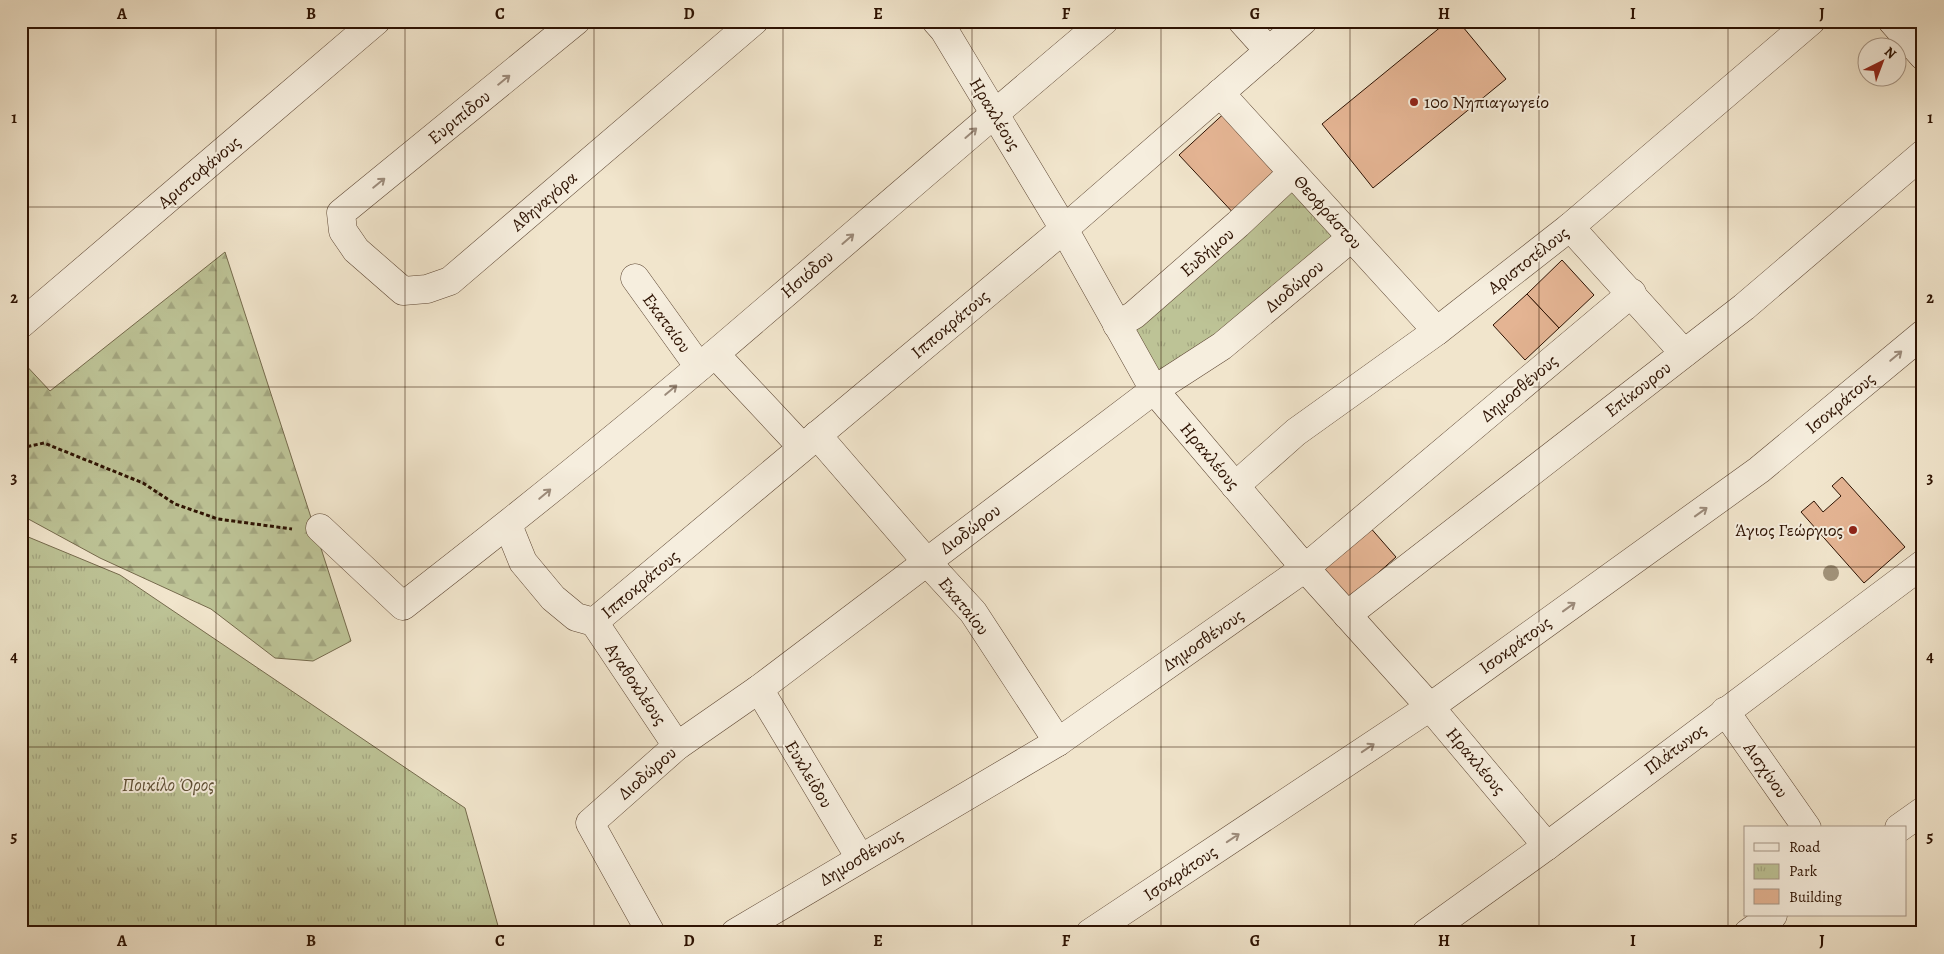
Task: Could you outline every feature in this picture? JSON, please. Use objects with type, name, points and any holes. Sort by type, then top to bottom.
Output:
[{"type":"street","name":"Αριστοφάνους","points":[[21,324],[376,21]]},
{"type":"street","name":"Ευριπίδου","points":[[341,214],[576,21]]},
{"type":"street","name":"Αθηναγόρα","points":[[341,214],[343,232],[356,250],[403,291],[427,289],[450,282],[754,21]]},
{"type":"street","name":"Ηρακλέους","points":[[936,21],[944,30],[995,112],[1064,229],[1154,390],[1305,568],[1430,707],[1547,846]]},
{"type":"street","name":"Ησιόδου","points":[[320,528],[403,606],[508,525],[707,360],[995,112],[1104,21]]},
{"type":"street","points":[[1242,21],[1269,51]]},
{"type":"street","name":"Ιπποκράτους","points":[[594,622],[1064,229],[1303,21]]},
{"type":"street","name":"Αριστοτέλους","points":[[1235,486],[1296,432],[1437,331],[1570,226],[1811,21]]},
{"type":"street","points":[[1892,21],[1923,56]]},
{"type":"street","name":"Θεοφράστου","points":[[1220,93],[1437,331]]},
{"type":"street","name":"Επίκουρου","points":[[1347,615],[1744,307],[1923,154]]},
{"type":"street","name":"Ευδήμου","points":[[1117,325],[1134,315],[1238,224],[1292,173]]},
{"type":"street","points":[[1570,226],[1684,353]]},
{"type":"street","name":"Διοδώρου","points":[[651,933],[590,823],[677,746],[759,689],[1154,390],[1222,346],[1352,238]]},
{"type":"street","name":"Εκαταίου","points":[[634,278],[707,360],[809,441],[973,612],[1058,742]]},
{"type":"street","name":"Δημοσθένους","points":[[735,933],[1058,742],[1305,568],[1632,293]]},
{"type":"street","name":"Ισοκράτους","points":[[1090,933],[1430,707],[1759,470],[1923,334]]},
{"type":"street","points":[[508,525],[523,562],[554,598],[576,617],[594,622]]},
{"type":"street","name":"Πλάτωνος","points":[[1426,933],[1547,846],[1923,564]]},
{"type":"street","name":"Αγαθοκλέους","points":[[594,622],[677,746]]},
{"type":"street","name":"Ευκλείδου","points":[[759,689],[860,858]]},
{"type":"street","name":"Αισχίνου","points":[[1725,712],[1806,826]]},
{"type":"street","points":[[1902,826],[1923,811]]},
{"type":"street","points":[[1748,933],[1772,916]]},
{"type":"path","points":[[21,448],[44,443],[143,483],[174,504],[218,519],[284,529],[320,528]]},
{"type":"green space","points":[[1292,173],[1351,238],[1154,390],[1117,325]]},
{"type":"green space","points":[[225,252],[351,641],[313,661],[275,658],[211,609],[100,558],[21,515],[21,360],[50,391]]},
{"type":"green space","name":"Ποικίλο Όρος","points":[[21,534],[120,575],[465,808],[500,933],[21,933]]},
{"type":"building","name":"10ο Νηπιαγωγείο","points":[[1448,21],[1458,21],[1506,79],[1373,188],[1322,124]]},
{"type":"building","points":[[1230,108],[1289,171],[1238,218],[1179,155]]},
{"type":"building","points":[[1562,260],[1594,295],[1559,328],[1527,294]]},
{"type":"building","points":[[1527,294],[1559,328],[1525,360],[1493,325]]},
{"type":"building","name":"Άγιος Γεώργιος","points":[[1842,477],[1905,547],[1864,583],[1801,512],[1814,501],[1823,512],[1841,496],[1832,486]]},
{"type":"building","points":[[1368,525],[1396,557],[1348,600],[1319,568]]},
{"type":"place","name":"10ο Νηπιαγωγείο","points":[[1414,102]]},
{"type":"place","name":"Άγιος Γεώργιος","points":[[1853,530]]}]
